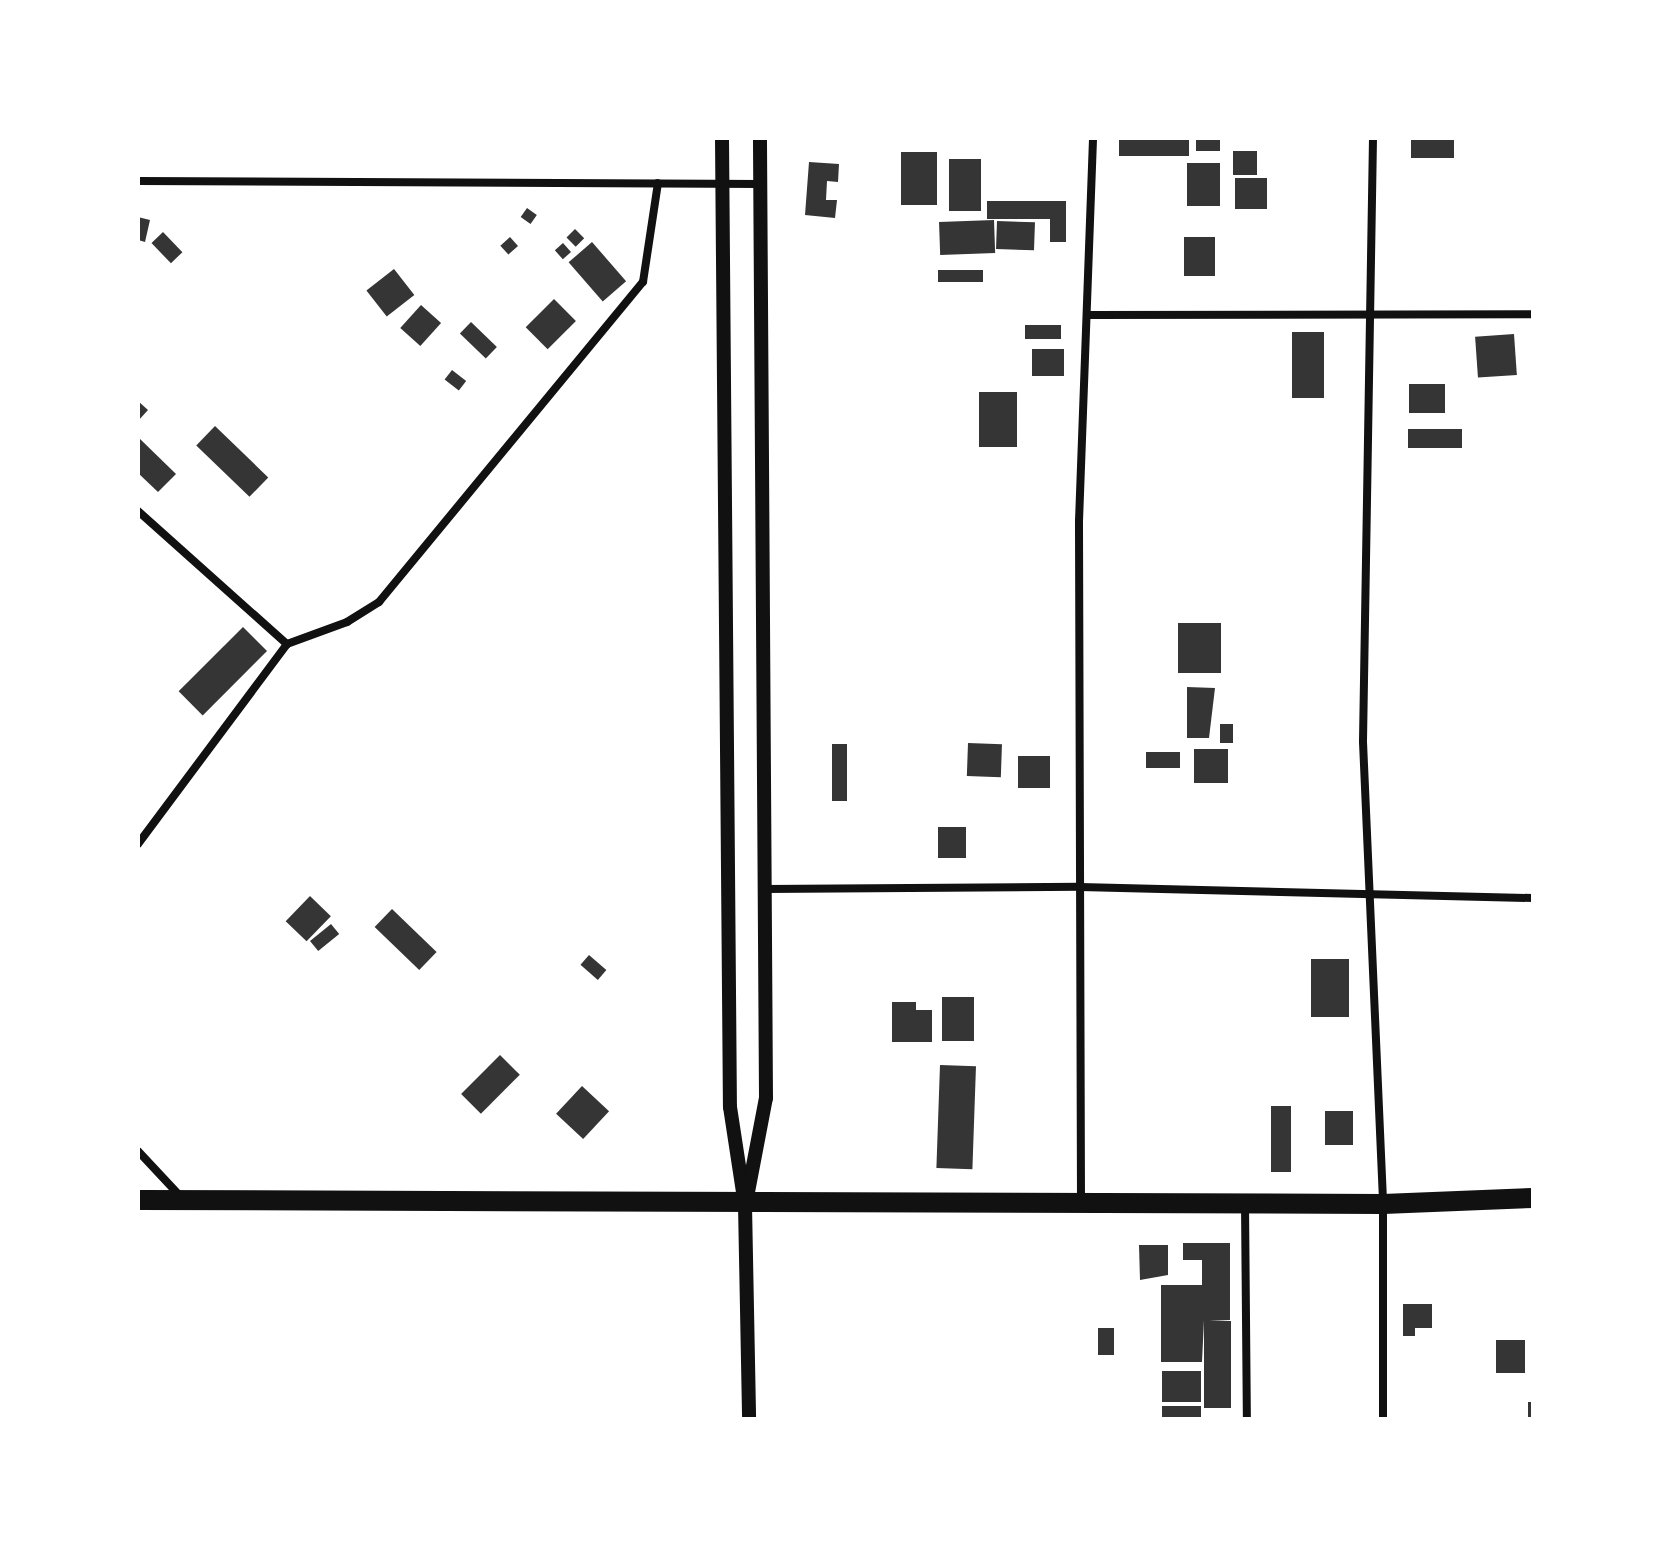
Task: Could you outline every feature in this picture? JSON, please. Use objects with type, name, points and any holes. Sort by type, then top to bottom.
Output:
[{"type":"highway","points":[[138,1200],[745,1205],[1081,1202],[1383,1204],[1533,1198]]},
{"type":"street","points":[[722,138],[730,1107],[745,1205],[749,1419]]},
{"type":"street","points":[[745,1205],[766,1098],[760,138]]},
{"type":"street","points":[[1081,1202],[1079,521],[1093,138]]},
{"type":"street","points":[[1373,138],[1374,317],[1363,742],[1383,1204],[1383,1419]]},
{"type":"street","points":[[138,181],[762,184]]},
{"type":"street","points":[[138,844],[287,644],[347,622],[379,602],[643,282],[658,183]]},
{"type":"street","points":[[1088,315],[1374,317],[1533,314]]},
{"type":"street","points":[[138,511],[287,644]]},
{"type":"street","points":[[138,826],[147,834]]},
{"type":"street","points":[[765,889],[1080,887],[1533,898]]},
{"type":"street","points":[[138,1151],[183,1200]]},
{"type":"street","points":[[1245,1203],[1247,1419]]},
{"type":"building","points":[[1119,138],[1189,138],[1189,156],[1119,156]]},
{"type":"building","points":[[1196,138],[1220,138],[1220,151],[1196,151]]},
{"type":"building","points":[[1411,138],[1454,138],[1454,158],[1411,158]]},
{"type":"building","points":[[1233,151],[1257,151],[1257,175],[1233,175]]},
{"type":"building","points":[[901,152],[937,152],[937,205],[901,205]]},
{"type":"building","points":[[949,159],[981,159],[981,211],[949,211]]},
{"type":"building","points":[[809,162],[839,164],[838,182],[827,181],[826,200],[837,200],[835,218],[805,215]]},
{"type":"building","points":[[1187,163],[1220,163],[1220,206],[1187,206]]},
{"type":"building","points":[[1235,178],[1267,178],[1267,209],[1235,209]]},
{"type":"building","points":[[987,201],[1066,201],[1066,242],[1050,242],[1050,219],[987,219]]},
{"type":"building","points":[[527,208],[537,215],[531,224],[521,217]]},
{"type":"building","points":[[138,217],[150,220],[145,242],[138,240]]},
{"type":"building","points":[[994,220],[995,253],[940,255],[939,222]]},
{"type":"building","points":[[997,221],[1035,222],[1034,250],[996,249]]},
{"type":"building","points":[[575,229],[584,238],[576,247],[567,237]]},
{"type":"building","points":[[163,232],[182,252],[171,263],[151,243]]},
{"type":"building","points":[[510,237],[518,246],[508,255],[500,246]]},
{"type":"building","points":[[1184,237],[1215,237],[1215,276],[1184,276]]},
{"type":"building","points":[[592,242],[626,281],[603,302],[569,262]]},
{"type":"building","points":[[563,243],[571,252],[563,259],[555,250]]},
{"type":"building","points":[[394,269],[414,295],[387,317],[366,291]]},
{"type":"building","points":[[938,270],[983,270],[983,282],[938,282]]},
{"type":"building","points":[[554,299],[576,321],[548,349],[526,327]]},
{"type":"building","points":[[421,305],[441,323],[420,346],[400,328]]},
{"type":"building","points":[[471,322],[497,347],[486,359],[460,334]]},
{"type":"building","points":[[1025,325],[1061,325],[1061,339],[1025,339]]},
{"type":"building","points":[[1292,332],[1324,332],[1324,398],[1292,398]]},
{"type":"building","points":[[1514,334],[1517,375],[1478,378],[1475,337]]},
{"type":"building","points":[[1032,349],[1064,349],[1064,376],[1032,376]]},
{"type":"building","points":[[452,370],[466,381],[459,391],[445,379]]},
{"type":"building","points":[[1409,384],[1445,384],[1445,413],[1409,413]]},
{"type":"building","points":[[979,392],[1017,392],[1017,447],[979,447]]},
{"type":"building","points":[[138,401],[148,410],[138,421]]},
{"type":"building","points":[[215,426],[268,477],[249,497],[196,445]]},
{"type":"building","points":[[1408,429],[1462,429],[1462,448],[1408,448]]},
{"type":"building","points":[[138,437],[176,474],[158,492],[138,473]]},
{"type":"building","points":[[1178,623],[1221,623],[1221,673],[1178,673]]},
{"type":"building","points":[[243,627],[267,651],[203,715],[179,691]]},
{"type":"building","points":[[1187,687],[1215,688],[1209,738],[1187,738]]},
{"type":"building","points":[[1220,724],[1233,724],[1233,743],[1220,743]]},
{"type":"building","points":[[968,743],[1002,744],[1001,777],[967,776]]},
{"type":"building","points":[[832,744],[847,744],[847,801],[832,801]]},
{"type":"building","points":[[1194,749],[1228,749],[1228,783],[1194,783]]},
{"type":"building","points":[[1146,752],[1180,752],[1180,768],[1146,768]]},
{"type":"building","points":[[1018,756],[1050,756],[1050,788],[1018,788]]},
{"type":"building","points":[[938,827],[966,827],[966,858],[938,858]]},
{"type":"building","points":[[310,896],[331,916],[307,941],[286,921]]},
{"type":"building","points":[[392,909],[437,952],[419,970],[375,927]]},
{"type":"building","points":[[331,924],[339,934],[318,951],[310,941]]},
{"type":"building","points":[[589,955],[606,970],[598,980],[580,965]]},
{"type":"building","points":[[1311,959],[1349,959],[1349,1017],[1311,1017]]},
{"type":"building","points":[[942,997],[974,997],[974,1041],[942,1041]]},
{"type":"building","points":[[892,1002],[916,1002],[916,1010],[932,1010],[932,1042],[892,1042]]},
{"type":"building","points":[[500,1055],[520,1075],[481,1114],[461,1094]]},
{"type":"building","points":[[940,1065],[976,1066],[972,1169],[936,1168]]},
{"type":"building","points":[[582,1086],[609,1111],[583,1139],[556,1114]]},
{"type":"building","points":[[1271,1106],[1291,1106],[1291,1172],[1271,1172]]},
{"type":"building","points":[[1325,1111],[1353,1111],[1353,1145],[1325,1145]]},
{"type":"building","points":[[1183,1243],[1230,1243],[1230,1320],[1209,1321],[1231,1321],[1231,1408],[1204,1408],[1204,1320],[1202,1362],[1161,1362],[1161,1285],[1202,1285],[1202,1260],[1183,1260]]},
{"type":"building","points":[[1139,1245],[1168,1245],[1168,1275],[1140,1280]]},
{"type":"building","points":[[1403,1304],[1432,1304],[1432,1328],[1415,1328],[1415,1336],[1403,1336]]},
{"type":"building","points":[[1098,1328],[1114,1328],[1114,1355],[1098,1355]]},
{"type":"building","points":[[1496,1340],[1525,1340],[1525,1373],[1496,1373]]},
{"type":"building","points":[[1162,1371],[1201,1371],[1201,1402],[1162,1402]]},
{"type":"building","points":[[1528,1402],[1533,1402],[1533,1419],[1528,1419]]},
{"type":"building","points":[[1162,1406],[1201,1406],[1201,1419],[1162,1419]]}]
